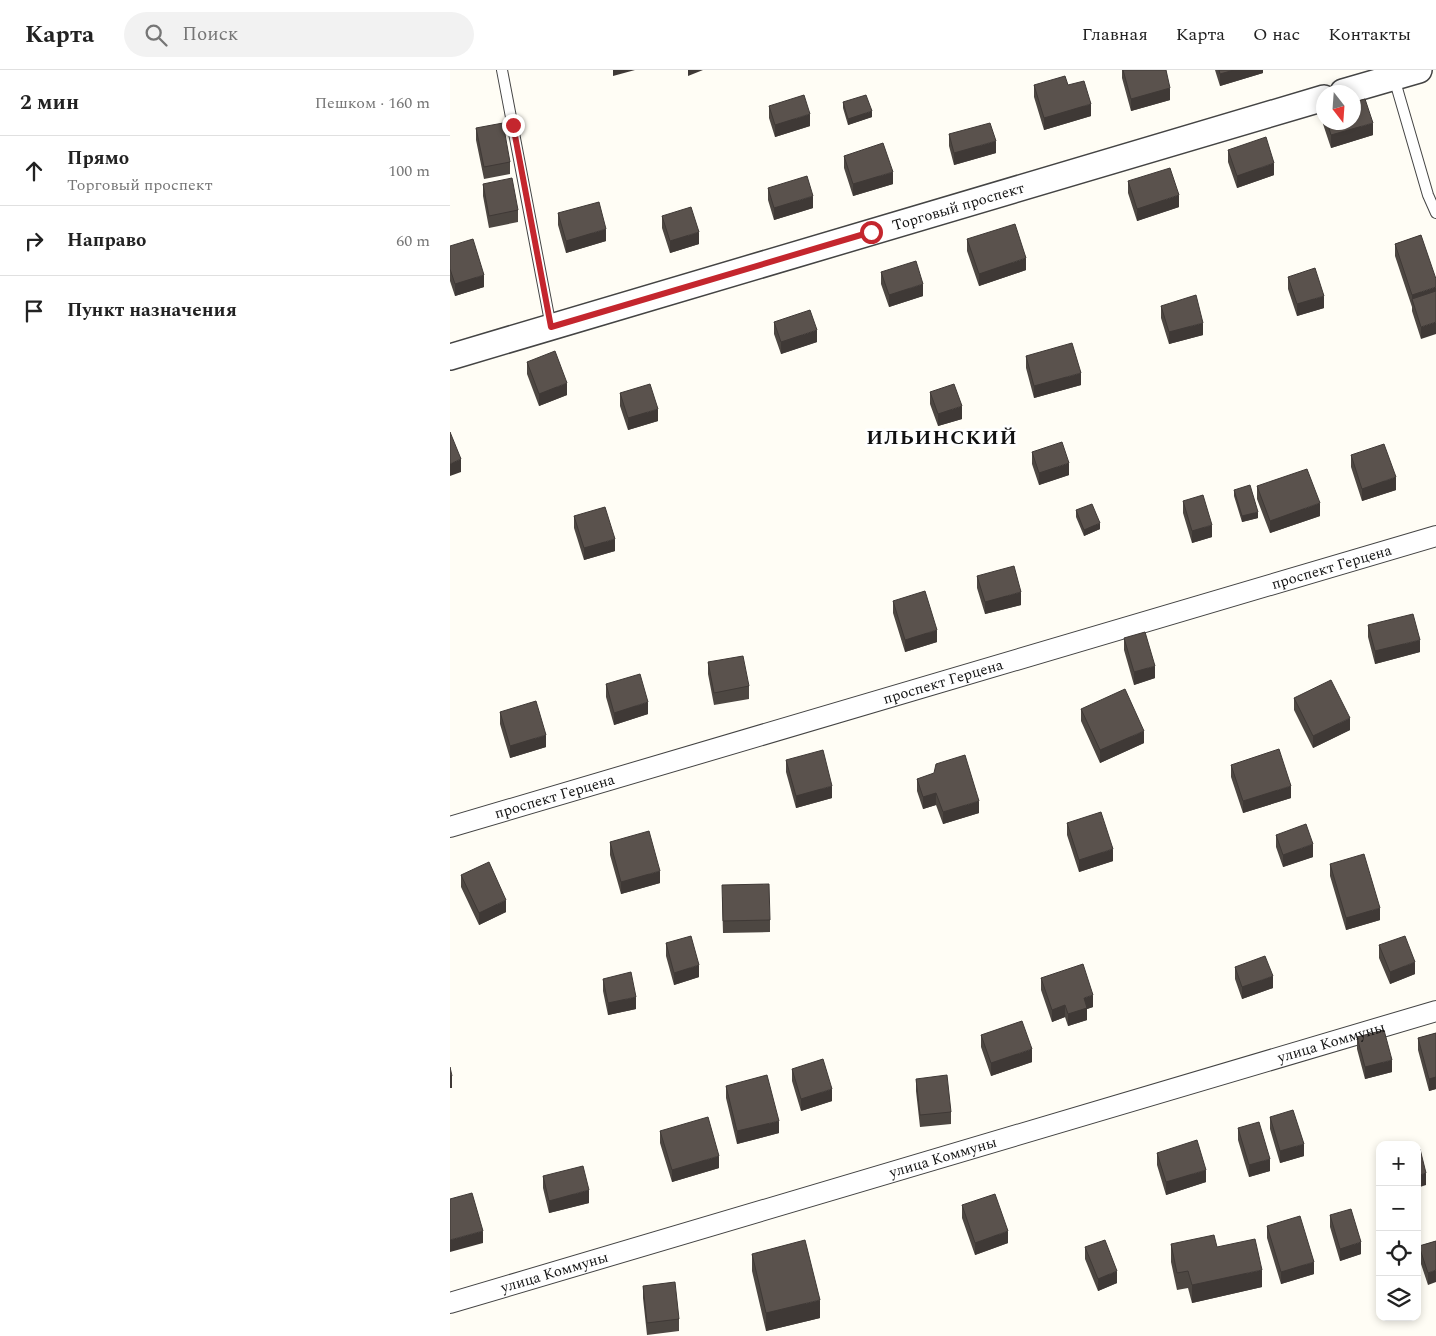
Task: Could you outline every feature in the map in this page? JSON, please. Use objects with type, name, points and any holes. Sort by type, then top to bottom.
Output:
[{"type":"street","points":[[1361,87],[1419,70]]},
{"type":"street","name":"Торговый проспект","points":[[450,357],[1316,100]]},
{"type":"street","name":"проспект Герцена","points":[[450,827],[1436,536]]},
{"type":"street","name":"улица Коммуны","points":[[450,1303],[1436,1010]]},
{"type":"lane","points":[[502,70],[551,327]]},
{"type":"lane","points":[[1394,77],[1428,195],[1436,213]]},
{"type":"building","points":[[1123,70],[1166,70],[1170,88],[1131,99]]},
{"type":"building","points":[[1219,70],[1234,70],[1220,74]]},
{"type":"building","points":[[1065,76],[1068,85],[1084,81],[1091,104],[1044,118],[1034,85]]},
{"type":"building","points":[[804,95],[810,114],[775,125],[769,106]]},
{"type":"building","points":[[866,95],[872,111],[848,119],[843,102]]},
{"type":"building","points":[[1365,99],[1373,123],[1361,126],[1361,100]]},
{"type":"building","points":[[503,123],[510,162],[484,167],[476,128]]},
{"type":"building","points":[[990,123],[996,141],[954,153],[949,134]]},
{"type":"building","points":[[1329,130],[1348,130],[1331,135]]},
{"type":"building","points":[[1266,137],[1274,163],[1237,176],[1228,150]]},
{"type":"building","points":[[883,143],[893,172],[853,184],[844,156]]},
{"type":"building","points":[[1170,168],[1179,195],[1137,209],[1128,181]]},
{"type":"building","points":[[807,176],[813,196],[774,208],[768,188]]},
{"type":"building","points":[[512,178],[518,210],[489,216],[483,184]]},
{"type":"building","points":[[599,202],[606,229],[566,241],[558,213]]},
{"type":"building","points":[[691,207],[699,232],[670,241],[662,216]]},
{"type":"building","points":[[1015,224],[1026,258],[979,274],[967,239]]},
{"type":"building","points":[[1421,235],[1436,279],[1436,287],[1412,295],[1395,244]]},
{"type":"building","points":[[473,239],[484,275],[455,284],[450,269],[450,246]]},
{"type":"building","points":[[916,261],[923,284],[889,295],[881,272]]},
{"type":"building","points":[[1315,268],[1324,296],[1297,304],[1288,277]]},
{"type":"building","points":[[1436,291],[1436,322],[1421,327],[1412,299]]},
{"type":"building","points":[[1196,295],[1203,323],[1169,332],[1161,306]]},
{"type":"building","points":[[810,310],[817,330],[781,342],[774,322]]},
{"type":"building","points":[[1072,343],[1081,373],[1034,386],[1026,356]]},
{"type":"building","points":[[555,351],[567,383],[539,394],[527,362]]},
{"type":"building","points":[[650,384],[658,409],[628,418],[620,393]]},
{"type":"building","points":[[954,384],[962,406],[938,414],[930,392]]},
{"type":"building","points":[[450,432],[461,459],[450,464]]},
{"type":"building","points":[[1062,442],[1069,463],[1039,473],[1032,452]]},
{"type":"building","points":[[1384,444],[1396,477],[1362,489],[1351,455]]},
{"type":"building","points":[[1307,469],[1320,503],[1270,521],[1257,486]]},
{"type":"building","points":[[1250,485],[1258,512],[1242,516],[1234,490]]},
{"type":"building","points":[[1203,495],[1212,525],[1192,531],[1183,501]]},
{"type":"building","points":[[1092,504],[1100,523],[1084,530],[1076,510]]},
{"type":"building","points":[[605,507],[615,539],[584,548],[574,516]]},
{"type":"building","points":[[1014,566],[1021,592],[985,602],[977,576]]},
{"type":"building","points":[[925,591],[937,630],[905,640],[893,601]]},
{"type":"building","points":[[1413,614],[1420,640],[1375,651],[1368,625]]},
{"type":"building","points":[[1145,632],[1155,666],[1134,672],[1124,638]]},
{"type":"building","points":[[743,656],[749,686],[714,693],[708,662]]},
{"type":"building","points":[[640,674],[648,702],[614,713],[606,684]]},
{"type":"building","points":[[1331,680],[1350,718],[1313,736],[1294,698]]},
{"type":"building","points":[[1125,689],[1144,731],[1100,750],[1081,709]]},
{"type":"building","points":[[536,701],[546,735],[510,746],[500,712]]},
{"type":"building","points":[[1279,749],[1291,786],[1243,801],[1231,765]]},
{"type":"building","points":[[823,750],[832,786],[796,796],[786,760]]},
{"type":"building","points":[[965,755],[979,801],[943,812],[936,793],[923,797],[917,779],[934,773],[936,764]]},
{"type":"building","points":[[1101,812],[1113,849],[1079,860],[1067,823]]},
{"type":"building","points":[[1306,824],[1313,844],[1283,855],[1276,835]]},
{"type":"building","points":[[649,831],[660,871],[621,882],[610,842]]},
{"type":"building","points":[[1364,854],[1380,908],[1346,918],[1330,864]]},
{"type":"building","points":[[489,862],[506,900],[479,913],[461,875]]},
{"type":"building","points":[[769,884],[770,920],[723,921],[722,885]]},
{"type":"building","points":[[691,936],[699,965],[674,973],[666,943]]},
{"type":"building","points":[[1405,936],[1415,962],[1390,972],[1379,945]]},
{"type":"building","points":[[1265,956],[1273,976],[1242,987],[1235,967]]},
{"type":"building","points":[[1083,964],[1093,995],[1084,998],[1087,1008],[1068,1014],[1065,1005],[1052,1010],[1041,978]]},
{"type":"building","points":[[631,972],[636,997],[608,1003],[603,979]]},
{"type":"building","points":[[1022,1021],[1032,1049],[991,1063],[981,1035]]},
{"type":"building","points":[[1384,1030],[1392,1060],[1365,1067],[1357,1037]]},
{"type":"building","points":[[1436,1033],[1436,1077],[1429,1079],[1418,1038]]},
{"type":"building","points":[[823,1059],[832,1089],[801,1099],[792,1069]]},
{"type":"building","points":[[767,1075],[779,1121],[737,1131],[726,1086]]},
{"type":"building","points":[[947,1075],[951,1112],[920,1115],[916,1079]]},
{"type":"building","points":[[1293,1110],[1304,1144],[1280,1151],[1270,1117]]},
{"type":"building","points":[[708,1117],[719,1156],[672,1170],[660,1131]]},
{"type":"building","points":[[1259,1122],[1270,1159],[1249,1165],[1238,1128]]},
{"type":"building","points":[[1197,1140],[1206,1170],[1166,1182],[1157,1153]]},
{"type":"building","points":[[1421,1153],[1426,1173],[1421,1175]]},
{"type":"building","points":[[583,1166],[589,1190],[549,1201],[543,1176]]},
{"type":"building","points":[[472,1193],[483,1231],[450,1240],[450,1199]]},
{"type":"building","points":[[995,1194],[1008,1231],[975,1243],[962,1205]]},
{"type":"building","points":[[1351,1209],[1361,1242],[1340,1249],[1330,1215]]},
{"type":"building","points":[[1300,1216],[1314,1262],[1281,1272],[1267,1226]]},
{"type":"building","points":[[1214,1235],[1217,1247],[1255,1239],[1262,1270],[1192,1285],[1188,1271],[1177,1273],[1171,1244]]},
{"type":"building","points":[[805,1240],[820,1300],[766,1313],[752,1254]]},
{"type":"building","points":[[1105,1240],[1117,1271],[1098,1279],[1085,1247]]},
{"type":"building","points":[[1436,1241],[1436,1270],[1428,1273],[1421,1252],[1421,1245]]},
{"type":"building","points":[[675,1282],[679,1319],[647,1323],[643,1286]]},
{"type":"district","name":"ИЛЬИНСКИЙ","points":[[942,437]]},
{"type":"route","points":[[513,125],[551,327],[871,232]]}]
